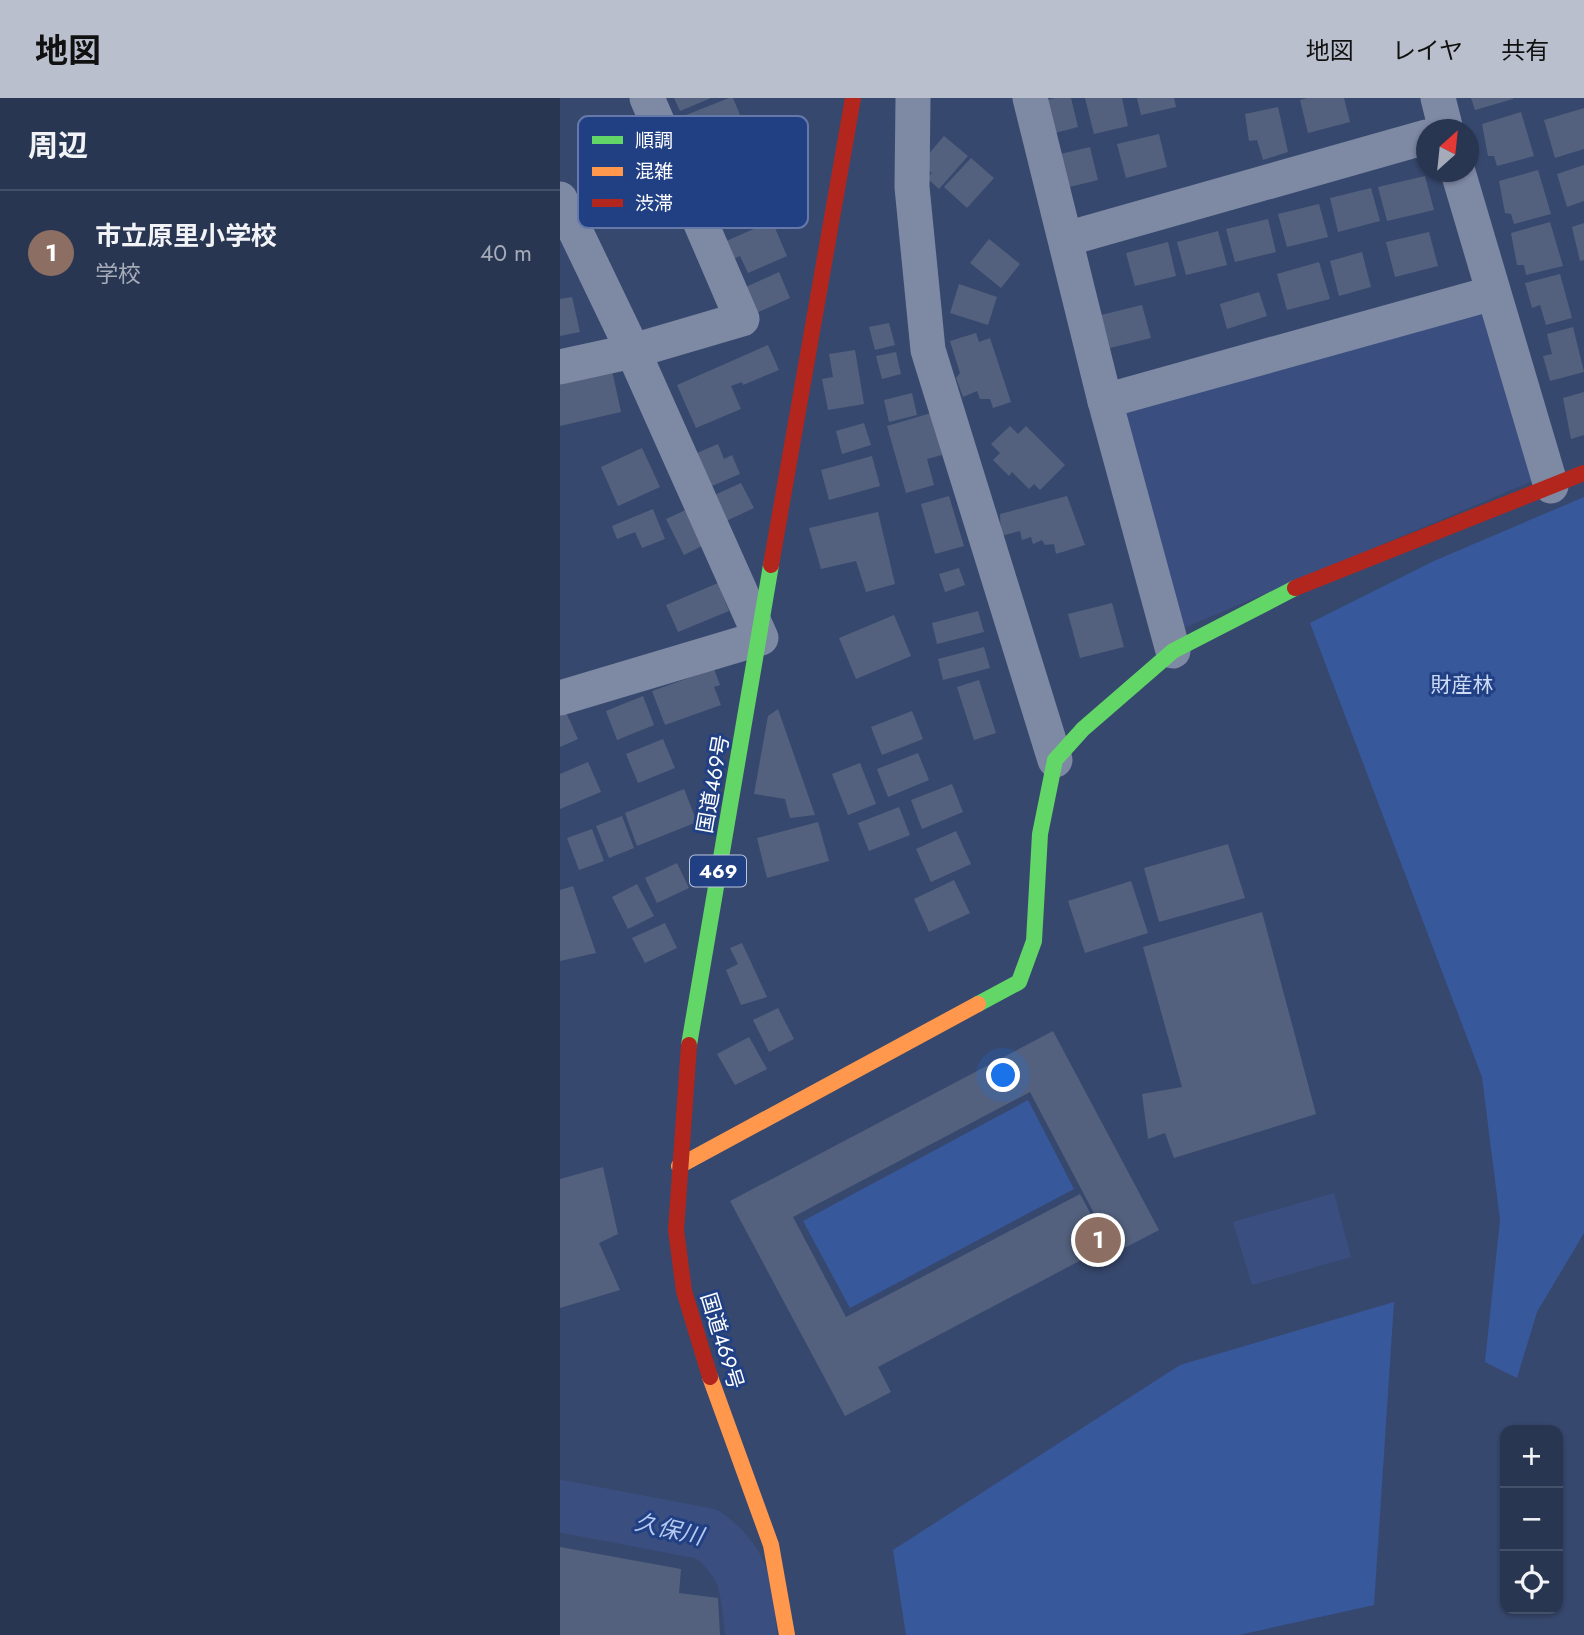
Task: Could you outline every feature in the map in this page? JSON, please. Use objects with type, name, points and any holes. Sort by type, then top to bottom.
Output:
[{"type":"main road","name":"国道469号","points":[[787,1635],[771,1545],[705,1365],[684,1291],[676,1230],[691,1021],[761,638],[853,98]]},
{"type":"main road","points":[[679,1166],[1019,982],[1034,941],[1040,834],[1055,760],[1083,729],[1173,651],[1312,579],[1584,473]]},
{"type":"street","points":[[647,98],[655,116]]},
{"type":"street","points":[[913,98],[912,187],[928,349],[1055,760]]},
{"type":"street","points":[[1030,98],[1105,401],[1173,651]]},
{"type":"street","points":[[1437,98],[1443,119]]},
{"type":"street","points":[[1066,239],[1416,140]]},
{"type":"street","points":[[1461,182],[1551,486]]},
{"type":"street","points":[[560,199],[633,351],[761,638],[560,698]]},
{"type":"street","points":[[560,367],[633,351],[742,319],[703,228]]},
{"type":"street","points":[[1105,401],[1493,293]]},
{"type":"green space","name":"財産林","points":[[1584,497],[1584,1233],[1537,1312],[1517,1378],[1485,1362],[1500,1220],[1482,1077],[1310,623],[1434,561]]},
{"type":"green space","points":[[1028,1100],[1074,1189],[850,1308],[803,1221]]},
{"type":"green space","points":[[1394,1302],[1374,1605],[1239,1635],[906,1635],[893,1550],[1180,1365]]},
{"type":"shaded area","points":[[1486,304],[1535,480],[1179,630],[1119,406]]},
{"type":"shaded area","points":[[1334,1193],[1351,1257],[1252,1285],[1233,1222]]},
{"type":"building","points":[[674,98],[711,98],[680,111]]},
{"type":"building","points":[[733,98],[740,116],[684,116]]},
{"type":"building","points":[[1071,98],[1078,127],[1051,134],[1043,101]]},
{"type":"building","points":[[1085,98],[1122,98],[1128,126],[1094,134]]},
{"type":"building","points":[[1137,98],[1174,98],[1176,107],[1141,115]]},
{"type":"building","points":[[1344,98],[1350,122],[1308,133],[1300,100]]},
{"type":"building","points":[[1471,98],[1513,98],[1513,99],[1475,110]]},
{"type":"building","points":[[1278,107],[1288,152],[1263,160],[1257,140],[1249,141],[1245,114]]},
{"type":"building","points":[[1584,108],[1584,149],[1555,158],[1544,120]]},
{"type":"building","points":[[1521,112],[1534,156],[1497,166],[1494,156],[1488,156],[1482,124]]},
{"type":"building","points":[[1159,134],[1167,167],[1126,178],[1117,144]]},
{"type":"building","points":[[944,136],[968,156],[939,189],[927,178],[932,173],[920,164]]},
{"type":"building","points":[[1090,147],[1098,180],[1057,190],[1048,157]]},
{"type":"building","points":[[971,158],[994,178],[967,208],[944,187]]},
{"type":"building","points":[[1584,165],[1584,201],[1567,207],[1557,174]]},
{"type":"building","points":[[1538,170],[1551,214],[1514,224],[1511,214],[1505,213],[1499,181]]},
{"type":"building","points":[[1416,178],[1416,182],[1427,182],[1434,210],[1387,221],[1378,187]]},
{"type":"building","points":[[1371,188],[1380,221],[1338,232],[1330,198]]},
{"type":"building","points":[[1319,204],[1328,237],[1287,247],[1278,214]]},
{"type":"building","points":[[1268,219],[1276,252],[1235,262],[1226,229]]},
{"type":"building","points":[[1550,222],[1563,266],[1526,275],[1524,265],[1517,265],[1511,233]]},
{"type":"building","points":[[1584,223],[1584,260],[1580,261],[1572,227]]},
{"type":"building","points":[[756,228],[775,228],[787,256],[748,273],[740,256],[731,260],[724,242]]},
{"type":"building","points":[[1218,231],[1227,265],[1186,275],[1177,242]]},
{"type":"building","points":[[1429,232],[1438,266],[1395,277],[1386,242]]},
{"type":"building","points":[[989,239],[1020,264],[1001,288],[970,263]]},
{"type":"building","points":[[1168,242],[1176,276],[1135,286],[1126,253]]},
{"type":"building","points":[[1362,252],[1371,287],[1339,296],[1330,261]]},
{"type":"building","points":[[1319,262],[1330,299],[1287,310],[1277,274]]},
{"type":"building","points":[[779,272],[790,298],[754,314],[739,290]]},
{"type":"building","points":[[1560,274],[1572,318],[1546,325],[1540,305],[1532,308],[1525,283]]},
{"type":"building","points":[[959,284],[997,297],[988,325],[950,313]]},
{"type":"building","points":[[1259,292],[1267,316],[1227,329],[1220,304]]},
{"type":"building","points":[[572,297],[580,332],[560,336],[560,299]]},
{"type":"building","points":[[1142,305],[1151,338],[1110,348],[1101,315]]},
{"type":"building","points":[[889,323],[895,345],[875,350],[869,327]]},
{"type":"building","points":[[1573,327],[1584,372],[1550,381],[1543,356],[1552,354],[1547,334]]},
{"type":"building","points":[[976,333],[979,342],[990,338],[1011,402],[993,408],[990,399],[980,399],[977,391],[963,397],[956,378],[960,373],[950,341]]},
{"type":"building","points":[[768,345],[779,370],[743,385],[742,382],[731,386],[741,409],[696,428],[677,385]]},
{"type":"building","points":[[855,350],[864,404],[828,410],[822,379],[833,377],[829,354]]},
{"type":"building","points":[[896,352],[901,374],[882,379],[876,356]]},
{"type":"building","points":[[611,366],[621,412],[560,426],[560,377]]},
{"type":"building","points":[[1584,392],[1584,435],[1571,439],[1563,398]]},
{"type":"building","points":[[912,393],[917,415],[889,422],[884,400]]},
{"type":"building","points":[[931,413],[942,455],[927,459],[934,485],[906,493],[887,426]]},
{"type":"building","points":[[864,423],[871,445],[842,454],[836,431]]},
{"type":"building","points":[[1010,426],[1018,434],[1026,426],[1065,465],[1040,490],[1034,484],[1029,489],[1012,472],[1009,476],[993,460],[1000,453],[991,444]]},
{"type":"building","points":[[718,444],[724,459],[732,455],[740,474],[705,489],[690,456]]},
{"type":"building","points":[[642,448],[660,487],[618,506],[601,467]]},
{"type":"building","points":[[872,456],[880,486],[829,500],[821,470]]},
{"type":"building","points":[[741,483],[754,508],[722,523],[710,497]]},
{"type":"building","points":[[949,496],[964,546],[935,554],[921,504]]},
{"type":"building","points":[[1067,496],[1085,545],[1056,554],[1054,544],[1045,545],[1042,540],[1033,544],[1031,537],[1022,540],[1020,531],[1001,536],[1000,514]]},
{"type":"building","points":[[692,507],[710,542],[684,555],[666,519]]},
{"type":"building","points":[[653,509],[665,539],[642,548],[635,532],[617,539],[612,526]]},
{"type":"building","points":[[878,512],[895,584],[866,592],[856,561],[821,569],[809,528]]},
{"type":"building","points":[[959,568],[965,585],[945,592],[939,574]]},
{"type":"building","points":[[718,583],[729,611],[678,632],[666,605]]},
{"type":"building","points":[[1112,603],[1124,647],[1080,658],[1068,614]]},
{"type":"building","points":[[978,611],[984,632],[937,644],[932,623]]},
{"type":"building","points":[[894,615],[911,656],[856,679],[839,638]]},
{"type":"building","points":[[984,647],[990,668],[943,680],[938,659]]},
{"type":"building","points":[[714,669],[720,685],[714,687],[721,705],[665,725],[652,691]]},
{"type":"building","points":[[979,680],[996,733],[974,740],[957,687]]},
{"type":"building","points":[[643,696],[654,725],[617,740],[606,711]]},
{"type":"building","points":[[778,709],[815,815],[790,818],[785,799],[754,794],[768,716]]},
{"type":"building","points":[[565,710],[578,739],[560,747],[560,712]]},
{"type":"building","points":[[912,711],[923,739],[882,755],[871,727]]},
{"type":"building","points":[[663,739],[675,768],[638,783],[626,754]]},
{"type":"building","points":[[918,753],[929,780],[888,797],[877,769]]},
{"type":"building","points":[[588,762],[601,792],[560,809],[560,774]]},
{"type":"building","points":[[860,763],[876,804],[848,815],[832,774]]},
{"type":"building","points":[[952,784],[963,812],[922,829],[911,800]]},
{"type":"building","points":[[684,789],[697,822],[637,846],[625,813]]},
{"type":"building","points":[[899,807],[910,835],[869,851],[858,823]]},
{"type":"building","points":[[622,816],[634,848],[609,858],[596,826]]},
{"type":"building","points":[[818,822],[829,861],[767,878],[757,838]]},
{"type":"building","points":[[592,829],[604,861],[579,870],[567,838]]},
{"type":"building","points":[[956,831],[971,864],[931,882],[916,849]]},
{"type":"building","points":[[1228,844],[1245,898],[1159,922],[1144,868]]},
{"type":"building","points":[[677,863],[689,888],[657,903],[645,878]]},
{"type":"building","points":[[954,880],[970,913],[929,932],[914,899]]},
{"type":"building","points":[[1131,881],[1148,933],[1085,953],[1068,901]]},
{"type":"building","points":[[637,884],[654,916],[628,929],[612,897]]},
{"type":"building","points":[[573,886],[596,953],[560,961],[560,890]]},
{"type":"building","points":[[1262,912],[1316,1114],[1174,1158],[1165,1133],[1148,1139],[1142,1094],[1182,1087],[1143,947]]},
{"type":"building","points":[[665,923],[677,948],[645,963],[632,938]]},
{"type":"building","points":[[742,943],[767,997],[741,1005],[726,970],[738,964],[730,948]]},
{"type":"building","points":[[778,1008],[794,1039],[769,1052],[753,1020]]},
{"type":"building","points":[[1053,1031],[1159,1230],[1115,1253],[1030,1092],[793,1217],[846,1317],[1080,1194],[1108,1246],[878,1367],[891,1392],[845,1416],[730,1201]]},
{"type":"building","points":[[749,1037],[767,1069],[735,1085],[717,1054]]},
{"type":"building","points":[[603,1167],[618,1234],[599,1243],[620,1290],[560,1308],[560,1179]]},
{"type":"building","points":[[560,1547],[681,1569],[679,1593],[718,1598],[720,1635],[560,1635]]},
{"type":"waterway","name":"久保川","points":[[560,1506],[707,1534],[738,1567],[746,1591],[751,1635]]},
{"type":"traffic: fast","points":[[689,1045],[771,565]]},
{"type":"traffic: fast","points":[[978,1004],[1019,982],[1034,941],[1040,834],[1055,760],[1083,729],[1173,651],[1295,588]]},
{"type":"traffic: slow","points":[[679,1166],[978,1004]]},
{"type":"traffic: slow","points":[[710,1377],[771,1545],[787,1635]]},
{"type":"traffic: jam","points":[[771,565],[853,98]]},
{"type":"traffic: jam","points":[[1295,588],[1584,473]]},
{"type":"traffic: jam","points":[[689,1045],[676,1230],[684,1291],[710,1377]]},
{"type":"place","name":"市立原里小学校","points":[[1098,1240]]}]
